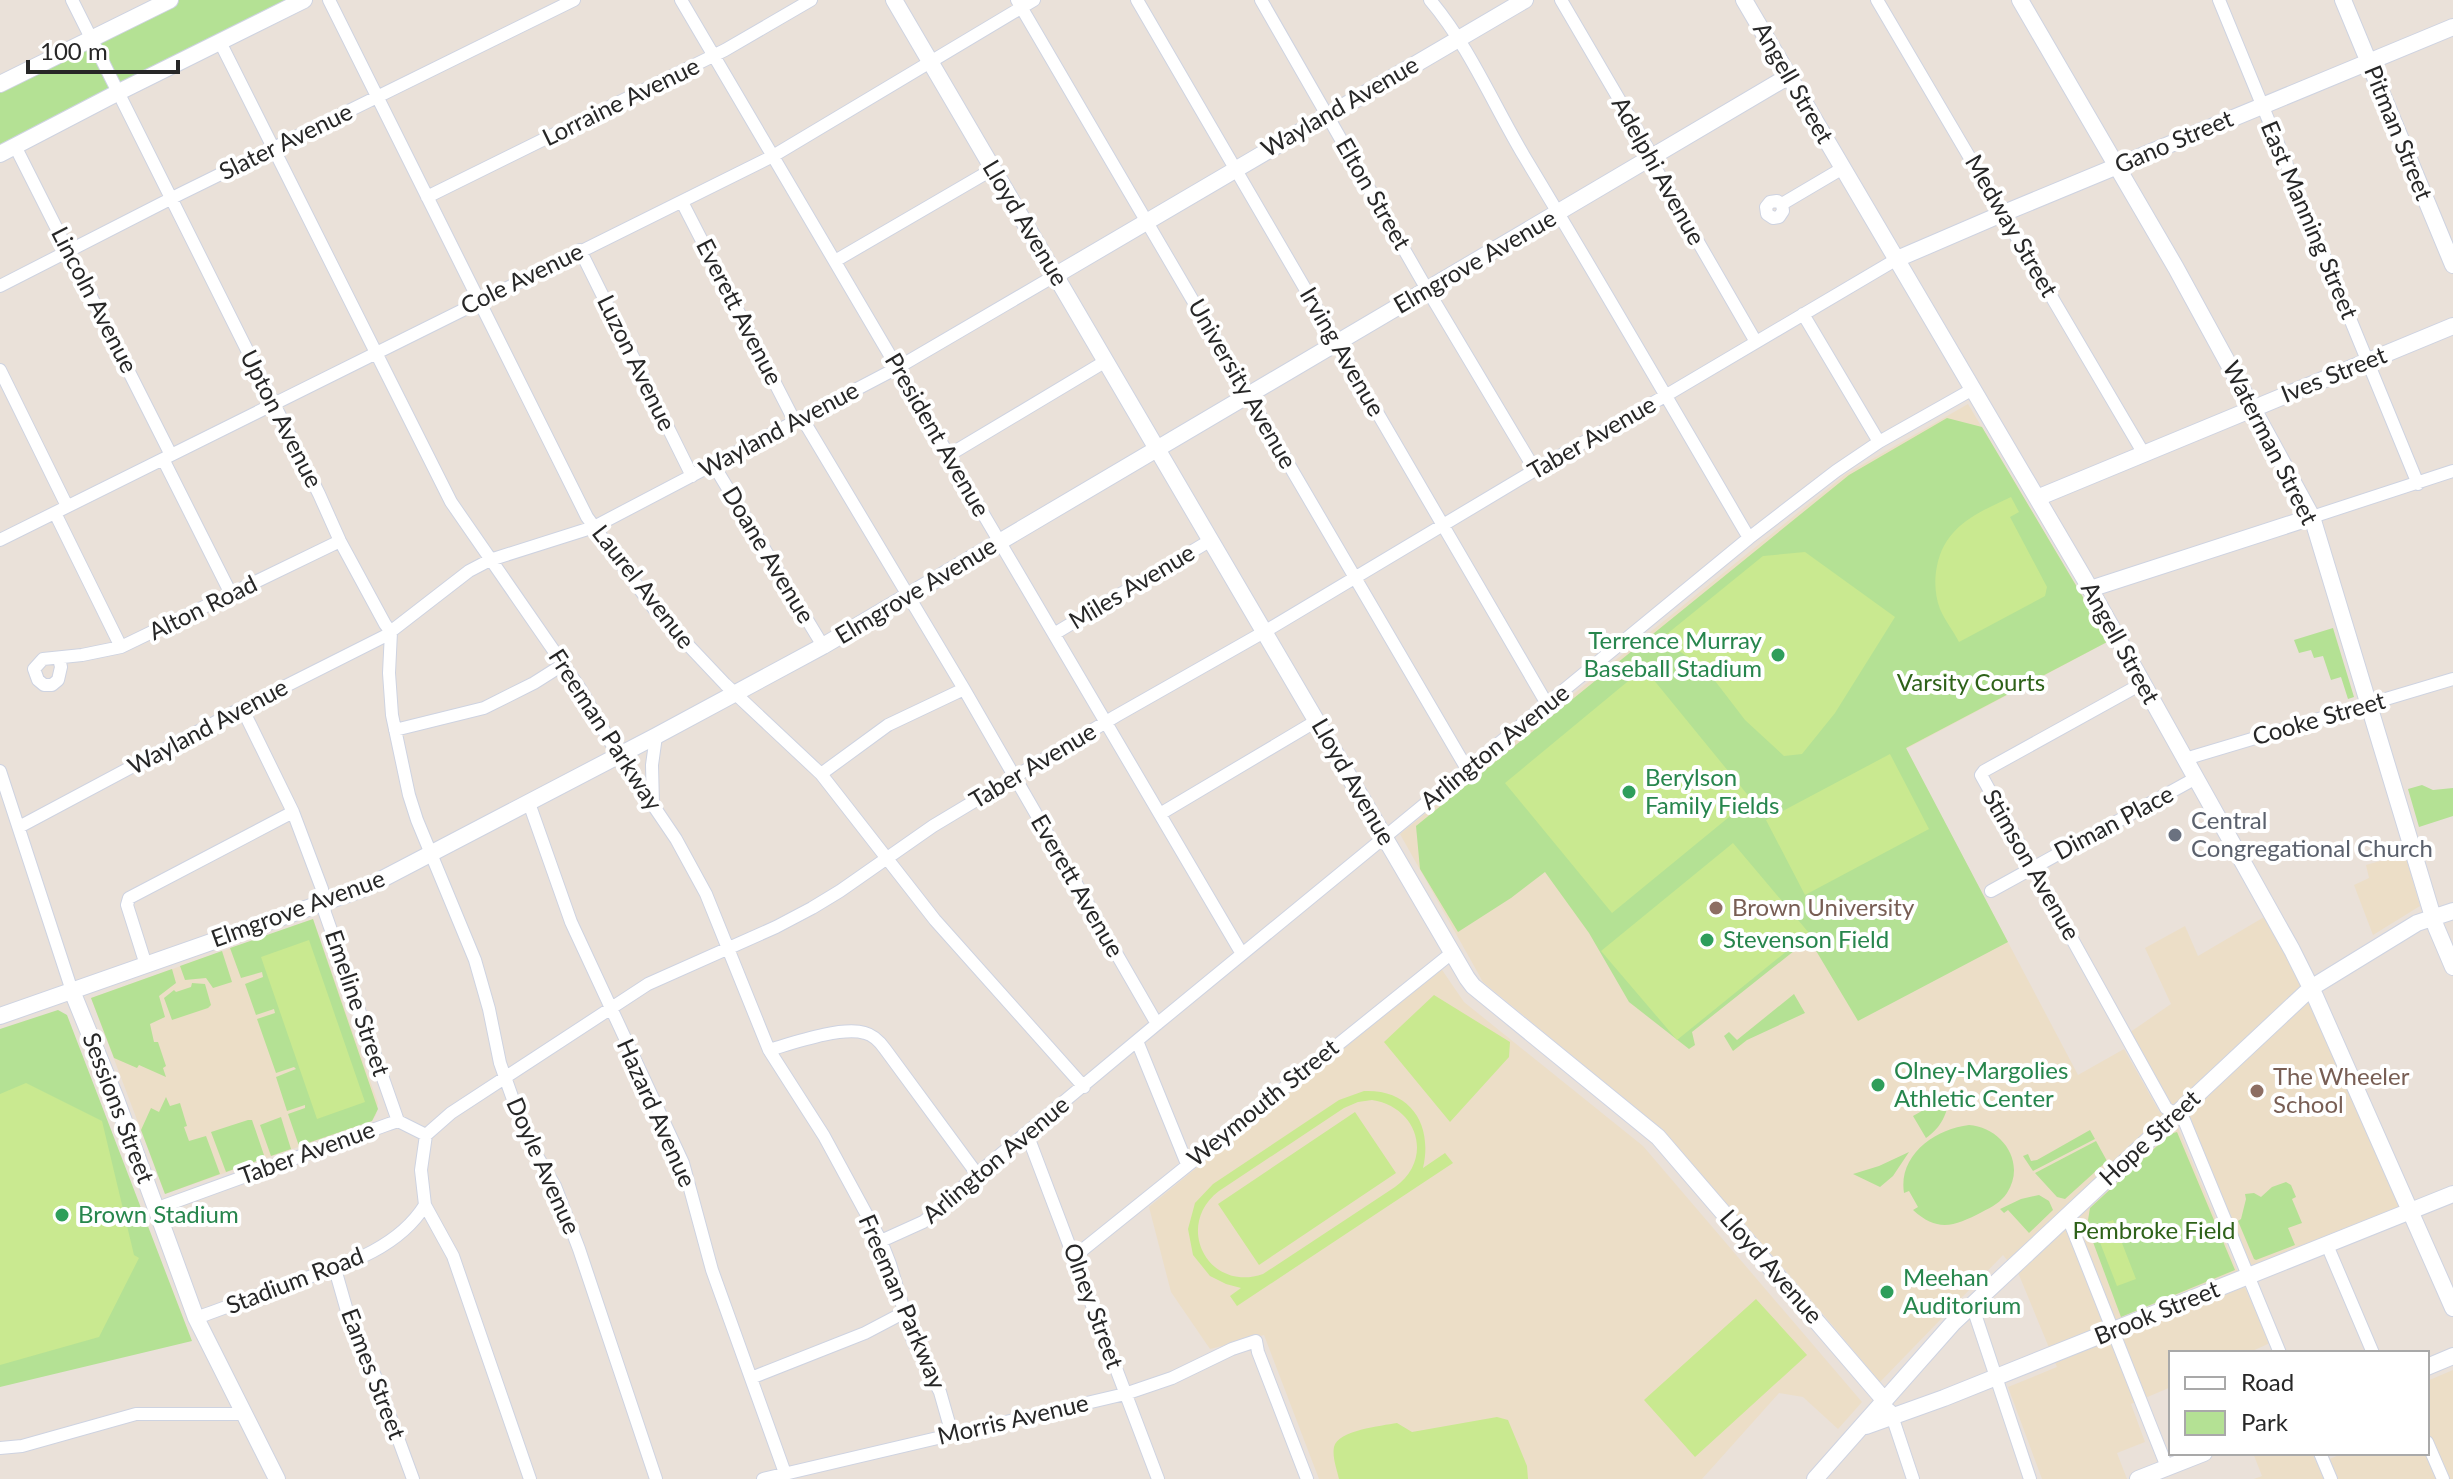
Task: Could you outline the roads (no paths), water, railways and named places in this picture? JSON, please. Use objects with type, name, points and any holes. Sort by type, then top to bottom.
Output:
[{"type":"street","name":"Upton Avenue","points":[[72,0],[340,541],[391,632]]},
{"type":"street","points":[[0,84],[170,0]]},
{"type":"street","points":[[7,150],[304,0]]},
{"type":"street","name":"Laurel Avenue","points":[[329,0],[594,527],[655,610],[736,694],[821,774],[935,920],[1084,1087]]},
{"type":"street","name":"Slater Avenue","points":[[0,286],[171,198],[574,0]]},
{"type":"street","name":"President Avenue","points":[[681,0],[1242,954]]},
{"type":"street","name":"Lorraine Avenue","points":[[427,197],[714,56],[811,0]]},
{"type":"street","name":"Lloyd Avenue","points":[[894,0],[1473,986],[1658,1137],[1885,1401],[1894,1418],[1913,1479]]},
{"type":"street","name":"Cole Avenue","points":[[0,540],[773,156],[931,62],[1019,4],[1034,0]]},
{"type":"street","name":"Irving Avenue","points":[[1137,0],[1547,704]]},
{"type":"street","name":"Elton Street","points":[[1261,0],[1535,470]]},
{"type":"street","points":[[1430,0],[1457,39],[1749,538]]},
{"type":"street","name":"Wayland Avenue","points":[[19,827],[391,632],[469,571],[490,560],[594,527],[897,368],[1525,0]]},
{"type":"street","name":"Adelphi Avenue","points":[[1561,0],[1756,342]]},
{"type":"street","name":"Angell Street","points":[[1744,0],[2090,589],[2311,988],[2453,1308]]},
{"type":"street","name":"Medway Street","points":[[1877,0],[2144,454]]},
{"type":"street","name":"Waterman Street","points":[[2020,0],[2118,166],[2254,407],[2312,517],[2433,917],[2453,967]]},
{"type":"street","name":"East Manning Street","points":[[2219,0],[2418,484]]},
{"type":"street","name":"Pitman Street","points":[[2343,0],[2453,265]]},
{"type":"street","name":"University Avenue","points":[[1019,4],[1467,769]]},
{"type":"street","name":"Gano Street","points":[[1897,259],[2453,27]]},
{"type":"street","name":"Freeman Parkway","points":[[220,42],[451,502],[564,664],[676,839],[706,894],[769,1050],[824,1136],[881,1241],[913,1341],[940,1392],[952,1434]]},
{"type":"street","name":"Elmgrove Avenue","points":[[0,1016],[380,881],[432,854],[823,646],[1789,76]]},
{"type":"street","name":"Lincoln Avenue","points":[[7,150],[70,251],[231,594]]},
{"type":"street","points":[[1782,204],[1843,168]]},
{"type":"street","points":[[835,261],[993,169]]},
{"type":"street","name":"Everett Avenue","points":[[682,202],[798,420],[964,689],[1157,1024]]},
{"type":"street","name":"Luzon Avenue","points":[[580,250],[692,476]]},
{"type":"street","name":"Taber Avenue","points":[[155,1209],[398,1121],[426,1135],[451,1113],[648,984],[812,908],[933,826],[1014,777],[1897,259]]},
{"type":"street","points":[[1803,314],[1879,442]]},
{"type":"street","name":"Ives Street","points":[[2037,498],[2453,326]]},
{"type":"street","points":[[949,455],[1106,361]]},
{"type":"street","points":[[0,370],[121,647]]},
{"type":"street","name":"Arlington Avenue","points":[[881,1241],[923,1222],[1157,1024],[1749,538],[1879,442],[1973,389]]},
{"type":"street","name":"Doane Avenue","points":[[713,464],[823,646]]},
{"type":"street","points":[[2090,589],[2453,471]]},
{"type":"street","name":"Miles Avenue","points":[[1054,634],[1211,540]]},
{"type":"street","name":"Alton Road","points":[[59,658],[121,647],[340,541]]},
{"type":"street","points":[[391,632],[389,673],[395,730],[409,795],[432,854]]},
{"type":"street","points":[[395,730],[484,708],[564,664]]},
{"type":"street","name":"Cooke Street","points":[[2185,759],[2453,679]]},
{"type":"street","name":"Stimson Avenue","points":[[2143,683],[1981,775],[2166,1108],[2184,1120],[2279,1351]]},
{"type":"street","points":[[821,774],[888,725],[964,689]]},
{"type":"street","name":"Emeline Street","points":[[242,708],[293,812],[322,889],[324,912],[398,1121]]},
{"type":"street","points":[[1160,814],[1318,720]]},
{"type":"street","points":[[653,805],[652,765],[656,736]]},
{"type":"street","name":"Sessions Street","points":[[0,771],[72,991],[196,1318],[277,1479]]},
{"type":"street","name":"Diman Place","points":[[1991,891],[2196,778]]},
{"type":"street","name":"Hazard Avenue","points":[[529,803],[571,922],[683,1163],[712,1270],[785,1473]]},
{"type":"street","points":[[146,965],[127,905],[129,898],[293,812]]},
{"type":"street","name":"Doyle Avenue","points":[[432,854],[475,960],[506,1078],[527,1139],[555,1186],[579,1249],[656,1479]]},
{"type":"street","name":"Hope Street","points":[[1815,1479],[1953,1323],[2311,988],[2417,923],[2453,911]]},
{"type":"street","name":"Weymouth Street","points":[[1075,1256],[1453,952]]},
{"type":"street","points":[[769,1050],[827,1035],[866,1033],[879,1041],[977,1174]]},
{"type":"street","points":[[1137,1041],[1187,1164]]},
{"type":"street","name":"Olney Street","points":[[1027,1134],[1158,1479]]},
{"type":"street","points":[[426,1135],[421,1170],[425,1205],[453,1256],[530,1479]]},
{"type":"street","name":"Brook Street","points":[[1861,1428],[1894,1418],[2453,1194]]},
{"type":"street","name":"Stadium Road","points":[[196,1318],[356,1260],[386,1243],[425,1205]]},
{"type":"street","points":[[2067,1215],[2167,1467]]},
{"type":"street","points":[[2327,1245],[2372,1351]]},
{"type":"street","name":"Eames Street","points":[[335,1269],[351,1325],[376,1378],[413,1479]]},
{"type":"street","points":[[1972,1305],[2030,1479]]},
{"type":"street","points":[[751,1378],[829,1349],[905,1312]]},
{"type":"street","name":"Morris Avenue","points":[[763,1479],[785,1473],[816,1473],[952,1434],[1125,1394],[1172,1378],[1256,1341],[1307,1479]]},
{"type":"street","points":[[2429,1366],[2453,1356]]},
{"type":"street","points":[[0,1448],[22,1446],[136,1414],[244,1414]]},
{"type":"street","points":[[2429,1447],[2443,1479]]},
{"type":"street","points":[[2138,1479],[2199,1455]]},
{"type":"street","points":[[2321,1455],[2331,1479]]},
{"type":"place","name":"Terrence Murray Baseball Stadium","points":[[1778,655]]},
{"type":"place","name":"Berylson Family Fields","points":[[1629,792]]},
{"type":"place","name":"Central Congregational Church","points":[[2175,835]]},
{"type":"place","name":"Brown University","points":[[1716,908]]},
{"type":"place","name":"Stevenson Field","points":[[1707,940]]},
{"type":"place","name":"Olney-Margolies Athletic Center","points":[[1878,1085]]},
{"type":"place","name":"The Wheeler School","points":[[2257,1091]]},
{"type":"place","name":"Brown Stadium","points":[[62,1215]]},
{"type":"place","name":"Meehan Auditorium","points":[[1887,1292]]},
{"type":"park label","name":"Varsity Courts","points":[[1971,683]]},
{"type":"park label","name":"Pembroke Field","points":[[2154,1231]]}]
